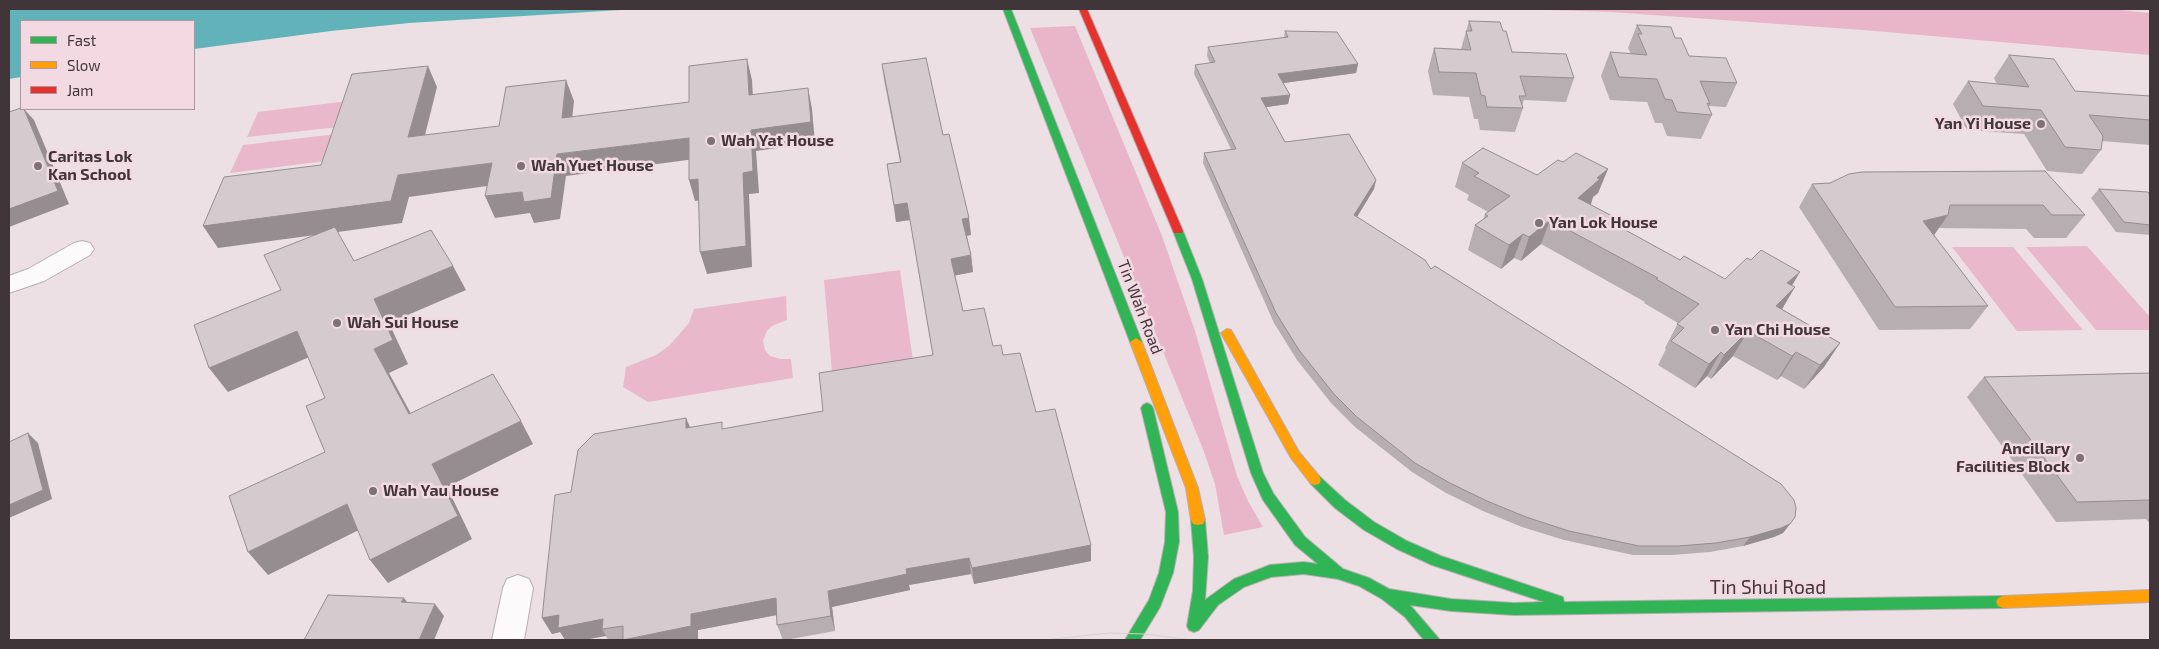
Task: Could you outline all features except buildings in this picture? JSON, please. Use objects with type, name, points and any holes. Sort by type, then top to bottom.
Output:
[{"type":"main road","name":"Tin Wah Road","points":[[1007,9],[1192,488],[1199,524],[1201,557],[1200,590],[1194,626]]},
{"type":"main road","points":[[1083,9],[1162,191],[1197,279],[1257,473],[1268,496],[1300,541],[1338,574]]},
{"type":"main road","points":[[1197,279],[1295,455],[1315,480],[1340,504],[1369,526],[1402,545],[1437,561],[1576,608]]},
{"type":"main road","points":[[1117,292],[1172,512],[1172,542],[1166,573],[1155,603],[1132,640]]},
{"type":"main road","points":[[1188,640],[1194,626],[1213,600],[1240,582],[1270,572],[1304,568],[1338,574],[1364,582],[1387,595],[1410,613],[1433,640]]},
{"type":"main road","name":"Tin Shui Road","points":[[1387,595],[1451,605],[1514,609],[1949,604],[2150,596]]},
{"type":"street","points":[[9,285],[36,274],[82,249]]},
{"type":"street","points":[[508,640],[518,588]]},
{"type":"shaded area","points":[[1516,9],[2111,9],[2150,13],[2150,55],[1863,30],[1611,12]]},
{"type":"shaded area","points":[[1075,26],[1162,236],[1195,331],[1237,476],[1248,501],[1263,527],[1224,535],[1215,484],[1203,449],[1030,28]]},
{"type":"shaded area","points":[[348,101],[339,127],[247,137],[258,112]]},
{"type":"shaded area","points":[[336,134],[326,161],[230,173],[243,145]]},
{"type":"shaded area","points":[[2087,246],[2150,317],[2150,330],[2096,330],[2026,247]]},
{"type":"shaded area","points":[[1952,247],[2013,247],[2083,330],[2017,331]]},
{"type":"shaded area","points":[[900,270],[913,360],[832,372],[824,280]]},
{"type":"shaded area","points":[[786,296],[787,320],[772,326],[767,331],[763,341],[765,350],[770,356],[791,359],[793,378],[648,402],[623,387],[626,367],[656,355],[670,345],[689,323],[694,309]]},
{"type":"water","points":[[9,9],[637,9],[409,23],[195,49],[195,20],[20,20],[20,77],[9,79]]},
{"type":"tram line","points":[[1044,640],[1109,633],[1144,634],[1193,640]]},
{"type":"traffic: fast","points":[[1007,9],[1136,342]]},
{"type":"traffic: fast","points":[[1178,231],[1197,279],[1257,473],[1268,496],[1300,541],[1338,573]]},
{"type":"traffic: fast","points":[[1132,640],[1155,603],[1166,573],[1172,542],[1172,512],[1147,408]]},
{"type":"traffic: fast","points":[[1315,480],[1340,504],[1369,526],[1402,545],[1437,561],[1558,601]]},
{"type":"traffic: fast","points":[[1194,626],[1200,591],[1201,557],[1198,520]]},
{"type":"traffic: fast","points":[[1194,626],[1213,601],[1239,583],[1270,571],[1304,568],[1338,573],[1364,582],[1387,595],[1410,613],[1433,640]]},
{"type":"traffic: fast","points":[[1387,595],[1451,605],[1514,609],[2003,602]]},
{"type":"traffic: slow","points":[[1227,333],[1295,455],[1315,480]]},
{"type":"traffic: slow","points":[[1136,342],[1192,488],[1198,520]]},
{"type":"traffic: slow","points":[[2003,602],[2150,596]]},
{"type":"traffic: jam","points":[[1083,9],[1178,231]]},
{"type":"place","name":"Yan Yi House","points":[[2041,124]]},
{"type":"place","name":"Wah Yat House","points":[[711,141]]},
{"type":"place","name":"Caritas Lok Kan School","points":[[38,166]]},
{"type":"place","name":"Wah Yuet House","points":[[521,166]]},
{"type":"place","name":"Yan Lok House","points":[[1539,223]]},
{"type":"place","name":"Wah Sui House","points":[[337,323]]},
{"type":"place","name":"Yan Chi House","points":[[1715,330]]},
{"type":"place","name":"Ancillary Facilities Block","points":[[2080,458]]},
{"type":"place","name":"Wah Yau House","points":[[373,491]]}]
